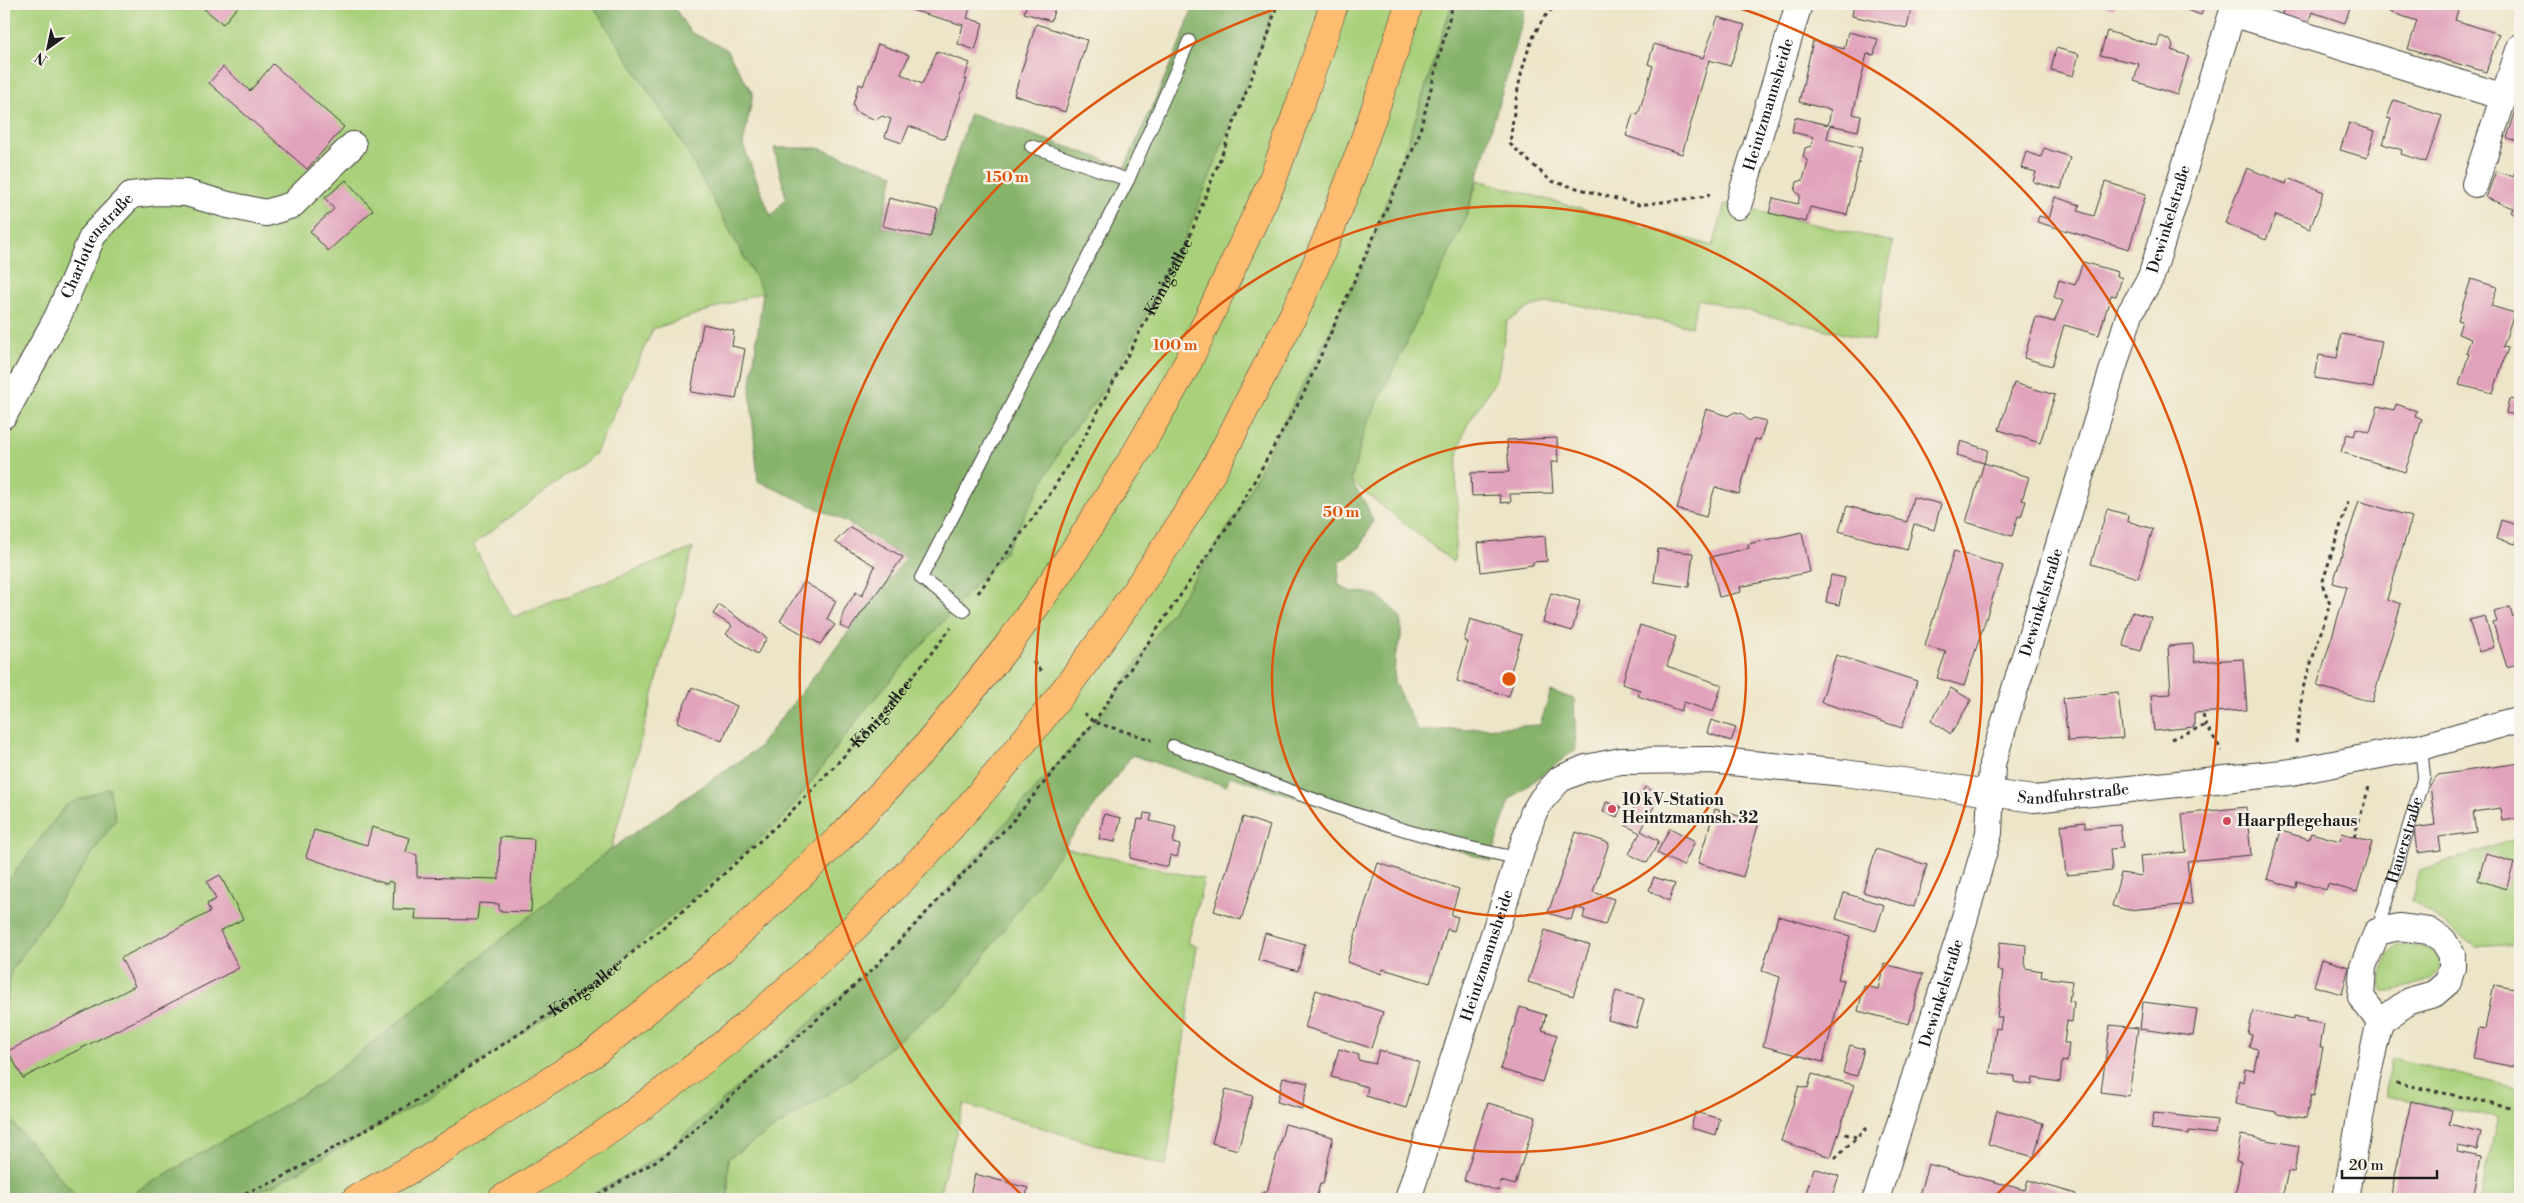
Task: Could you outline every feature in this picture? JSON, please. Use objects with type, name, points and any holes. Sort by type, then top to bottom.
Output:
[{"type":"main road","points":[[356,1199],[412,1169],[594,1053],[721,950],[840,838],[928,744],[1009,644],[1074,551],[1135,455],[1185,368],[1271,184],[1334,4]]},
{"type":"main road","points":[[502,1199],[632,1115],[739,1030],[842,940],[938,841],[1003,768],[1063,694],[1140,584],[1212,473],[1299,302],[1343,199],[1382,94],[1409,4]]},
{"type":"street","name":"Heintzmannsheide","points":[[1738,206],[1800,4]]},
{"type":"street","name":"Dewinkelstraße","points":[[1876,1199],[1957,943],[1989,832],[1992,764],[2130,312],[2151,277],[2233,8],[2504,97]]},
{"type":"street","points":[[2475,184],[2520,47]]},
{"type":"street","name":"Charlottenstraße","points":[[4,415],[58,316],[93,235],[131,195],[186,192],[228,206],[266,214],[292,205],[352,144]]},
{"type":"street","name":"Sandfuhrstraße","points":[[1620,761],[1710,760],[1844,773],[2034,799],[2292,772],[2421,747],[2520,719]]},
{"type":"street","name":"Heintzmannsheide","points":[[1408,1199],[1532,814],[1542,798],[1560,779],[1586,768],[1620,761]]},
{"type":"street","points":[[2346,1199],[2367,1077],[2380,1022],[2409,1001],[2434,994],[2448,982],[2452,968],[2452,955],[2442,940],[2429,932],[2399,927],[2377,932]]},
{"type":"street","name":"Hauerstraße","points":[[2377,932],[2363,966],[2361,997],[2380,1022]]},
{"type":"lane","points":[[964,611],[921,578],[1128,180],[1189,40]]},
{"type":"lane","points":[[1031,146],[1128,180]]},
{"type":"lane","points":[[1173,746],[1331,806],[1467,849],[1518,858]]},
{"type":"lane","name":"Hauerstraße","points":[[2377,932],[2424,776],[2421,747]]},
{"type":"path","name":"Königsallee","points":[[230,1199],[278,1180],[428,1094],[593,985],[691,904],[786,817],[880,718],[964,611],[1048,497],[1079,447],[1188,241],[1268,36],[1277,4]]},
{"type":"path","points":[[1559,4],[1549,9],[1530,43],[1515,104],[1510,144],[1550,181],[1639,205],[1708,196],[1711,187]]},
{"type":"path","points":[[2292,772],[2303,688],[2330,604],[2322,584],[2350,499]]},
{"type":"path","points":[[2170,739],[2206,726],[2203,715]]},
{"type":"path","points":[[2354,837],[2365,800]]},
{"type":"path","points":[[2367,1077],[2520,1109]]},
{"type":"path","points":[[1835,1158],[1868,1127]]},
{"type":"path","points":[[1846,1134],[1857,1137]]},
{"type":"green space","points":[[9,4],[592,4],[683,144],[763,292],[653,329],[596,453],[473,545],[513,617],[693,548],[611,849],[472,964],[320,1084],[123,1199],[79,1199],[4,1113],[4,1020],[11,971],[116,819],[67,804],[4,886],[4,397],[14,378],[4,375],[4,207],[9,200],[4,194],[4,9]]},
{"type":"green space","points":[[592,4],[672,4],[690,32],[726,49],[753,94],[743,145],[771,217],[786,198],[774,148],[818,148],[894,174],[881,227],[930,238],[970,113],[1125,167],[1181,41],[1194,4],[1273,4],[1264,40],[1183,244],[1114,376],[1065,441],[1005,551],[868,706],[782,820],[587,989],[426,1099],[278,1183],[240,1199],[123,1199],[320,1084],[472,964],[611,849],[757,749],[906,558],[847,522],[758,481],[750,391],[763,292],[683,144]]},
{"type":"green space","points":[[1273,4],[1452,4],[1411,132],[1365,262],[1236,516],[1108,706],[925,915],[876,964],[663,1154],[585,1199],[240,1199],[278,1183],[426,1099],[782,820],[868,706],[1005,551],[1065,441],[1114,376],[1264,40]]},
{"type":"green space","points":[[1452,4],[1524,4],[1523,20],[1465,220],[1364,431],[1351,481],[1365,502],[1373,521],[1360,547],[1340,561],[1338,584],[1352,593],[1368,593],[1380,598],[1401,618],[1401,639],[1395,656],[1394,682],[1418,731],[1540,725],[1551,691],[1574,699],[1576,749],[1509,800],[1491,861],[1230,776],[1226,786],[1132,755],[957,993],[848,1081],[728,1158],[728,1199],[585,1199],[663,1154],[876,964],[925,915],[1108,706],[1236,516],[1365,262],[1411,132]]},
{"type":"green space","points":[[1478,180],[1713,246],[1725,204],[1893,242],[1874,341],[1698,299],[1691,327],[1567,303],[1549,303],[1528,308],[1507,322],[1499,369],[1494,383],[1466,427],[1459,449],[1456,473],[1458,508],[1454,563],[1351,481],[1364,431],[1465,220]]},
{"type":"green space","points":[[109,788],[116,819],[11,971],[4,1020],[4,886],[67,804]]},
{"type":"green space","points":[[2520,838],[2520,944],[2476,947],[2411,900],[2420,870]]},
{"type":"green space","points":[[1062,847],[1204,879],[1188,943],[1197,946],[1166,1166],[964,1104],[938,1199],[728,1199],[728,1158],[848,1081],[957,993]]},
{"type":"green space","points":[[2401,944],[2431,949],[2439,956],[2439,969],[2434,976],[2421,983],[2383,992],[2379,986],[2386,962],[2392,950]]},
{"type":"green space","points":[[2392,1058],[2520,1089],[2520,1199],[2480,1199],[2498,1117],[2385,1096]]},
{"type":"green space","points":[[4,1113],[79,1199],[4,1199]]},
{"type":"building","points":[[198,4],[240,4],[223,24]]},
{"type":"building","points":[[891,4],[971,4],[967,18],[983,23],[975,50],[958,44],[963,25]]},
{"type":"building","points":[[1027,4],[1056,4],[1051,21],[1024,13]]},
{"type":"building","points":[[1726,4],[1749,4],[1746,11]]},
{"type":"building","points":[[1854,4],[1912,4],[1907,28],[1852,16]]},
{"type":"building","points":[[2095,4],[2115,4],[2114,9]]},
{"type":"building","points":[[2170,4],[2205,4],[2201,15]]},
{"type":"building","points":[[2285,4],[2294,7],[2295,4],[2351,4],[2345,23],[2312,12],[2307,26],[2281,17]]},
{"type":"building","points":[[2393,4],[2460,4],[2455,20],[2499,34],[2486,72],[2408,49],[2417,21],[2390,12]]},
{"type":"building","points":[[1718,17],[1745,25],[1730,66],[1709,60],[1682,154],[1626,136],[1633,114],[1638,115],[1653,66],[1648,64],[1654,44],[1703,58]]},
{"type":"building","points":[[1036,24],[1087,40],[1065,112],[1014,95]]},
{"type":"building","points":[[2107,31],[2157,46],[2160,36],[2170,40],[2173,46],[2171,50],[2189,56],[2177,95],[2134,81],[2139,64],[2100,55]]},
{"type":"building","points":[[1848,32],[1878,39],[1874,55],[1867,54],[1853,114],[1861,116],[1858,131],[1830,125],[1827,139],[1862,148],[1847,215],[1810,207],[1806,222],[1769,213],[1773,198],[1798,204],[1800,195],[1795,191],[1797,182],[1803,180],[1808,161],[1803,157],[1805,148],[1811,146],[1813,137],[1792,132],[1795,117],[1828,125],[1831,110],[1799,102],[1813,41],[1844,49]]},
{"type":"building","points":[[878,44],[909,55],[901,74],[922,84],[937,51],[970,63],[964,79],[967,79],[945,139],[909,126],[902,143],[885,137],[891,119],[882,116],[876,120],[856,112],[853,105],[859,84],[863,86]]},
{"type":"building","points":[[2056,48],[2079,54],[2073,76],[2051,70]]},
{"type":"building","points":[[273,64],[344,127],[307,169],[209,83],[223,67],[250,91]]},
{"type":"building","points":[[2394,100],[2442,116],[2426,162],[2401,154],[2402,150],[2383,144],[2391,119],[2387,118]]},
{"type":"building","points":[[2517,107],[2520,108],[2520,142],[2507,138]]},
{"type":"building","points":[[2349,123],[2375,131],[2367,158],[2340,150]]},
{"type":"building","points":[[2044,148],[2070,157],[2061,189],[2033,182],[2036,172],[2021,168],[2026,152],[2041,157]]},
{"type":"building","points":[[2517,167],[2520,168],[2520,216],[2511,213],[2513,208],[2486,198],[2496,171],[2513,177]]},
{"type":"building","points":[[2247,168],[2286,184],[2288,178],[2324,192],[2310,229],[2276,215],[2266,240],[2225,223]]},
{"type":"building","points":[[346,180],[373,210],[328,251],[310,231],[334,209],[325,198]]},
{"type":"building","points":[[2105,182],[2146,194],[2129,249],[2037,222],[2039,216],[2049,219],[2055,197],[2080,205],[2078,211],[2094,216]]},
{"type":"building","points":[[889,198],[938,210],[930,237],[882,226]]},
{"type":"building","points":[[2083,262],[2118,272],[2117,276],[2122,278],[2116,296],[2111,295],[2099,335],[2064,325],[2052,366],[2024,358],[2036,317],[2054,322],[2063,301],[2054,297],[2059,280],[2075,285]]},
{"type":"building","points":[[2471,279],[2497,287],[2491,306],[2518,314],[2513,316],[2503,347],[2508,348],[2493,393],[2459,385],[2469,354],[2466,353],[2471,339],[2458,334],[2462,321],[2458,320]]},
{"type":"building","points":[[703,324],[734,331],[732,346],[745,349],[736,399],[691,392]]},
{"type":"building","points":[[2341,334],[2382,341],[2373,388],[2315,378],[2319,355],[2337,358]]},
{"type":"building","points":[[2014,383],[2055,395],[2040,443],[1999,430]]},
{"type":"building","points":[[2509,399],[2520,401],[2520,416],[2506,413]]},
{"type":"building","points":[[2396,404],[2417,411],[2415,417],[2422,419],[2405,472],[2341,452],[2347,434],[2354,436],[2356,428],[2370,432],[2378,406],[2394,410]]},
{"type":"building","points":[[1706,409],[1728,416],[1735,412],[1743,414],[1749,421],[1754,418],[1766,421],[1760,440],[1755,439],[1739,494],[1715,487],[1706,517],[1677,509]]},
{"type":"building","points":[[1557,438],[1558,462],[1551,462],[1553,493],[1510,494],[1511,502],[1501,503],[1500,495],[1472,496],[1471,473],[1509,472],[1507,440]]},
{"type":"building","points":[[1961,441],[1988,450],[1984,463],[1957,455]]},
{"type":"building","points":[[1984,463],[2029,477],[2022,500],[2026,501],[2021,517],[2018,516],[2012,536],[1966,522]]},
{"type":"building","points":[[1913,497],[1941,504],[1934,530],[1914,524],[1907,550],[1839,531],[1847,506],[1907,522]]},
{"type":"building","points":[[2359,501],[2412,517],[2387,599],[2401,604],[2372,702],[2317,686],[2347,587],[2333,583]]},
{"type":"building","points":[[2107,509],[2128,515],[2127,521],[2153,529],[2138,578],[2091,564]]},
{"type":"building","points":[[2501,520],[2520,526],[2516,544],[2496,539]]},
{"type":"building","points":[[850,527],[903,557],[849,630],[840,626],[844,610],[856,592],[862,596],[875,566],[835,542]]},
{"type":"building","points":[[1802,532],[1810,572],[1740,587],[1741,592],[1719,597],[1710,557],[1749,548],[1748,544]]},
{"type":"building","points":[[1545,536],[1547,561],[1533,562],[1533,565],[1481,572],[1478,543]]},
{"type":"building","points":[[1658,549],[1693,553],[1689,587],[1654,582]]},
{"type":"building","points":[[1954,551],[2003,566],[1964,686],[1937,678],[1946,652],[1925,646]]},
{"type":"building","points":[[1831,575],[1845,578],[1839,605],[1826,602]]},
{"type":"building","points":[[804,582],[836,601],[827,619],[835,625],[820,644],[780,621]]},
{"type":"building","points":[[1551,593],[1580,601],[1572,631],[1543,622]]},
{"type":"building","points":[[719,605],[767,638],[757,654],[726,634],[732,626],[713,614]]},
{"type":"building","points":[[2510,607],[2513,617],[2520,614],[2520,663],[2507,667],[2493,623],[2497,622],[2494,612]]},
{"type":"building","points":[[2132,612],[2151,617],[2141,651],[2123,646]]},
{"type":"building","points":[[2485,616],[2494,647],[2479,652],[2469,620]]},
{"type":"building","points":[[1470,619],[1522,635],[1510,674],[1515,676],[1509,696],[1457,681],[1468,642],[1464,641]]},
{"type":"building","points":[[1640,625],[1676,637],[1667,666],[1722,685],[1713,712],[1684,702],[1681,711],[1638,696],[1640,690],[1622,684]]},
{"type":"building","points":[[2193,644],[2195,662],[2243,659],[2247,710],[2194,713],[2194,727],[2154,731],[2151,695],[2171,694],[2168,646]]},
{"type":"building","points":[[1836,655],[1917,681],[1902,728],[1821,702]]},
{"type":"building","points":[[692,687],[737,706],[722,741],[677,722]]},
{"type":"building","points":[[1951,688],[1971,700],[1951,734],[1931,721]]},
{"type":"building","points":[[2118,692],[2123,738],[2068,741],[2063,698]]},
{"type":"building","points":[[1711,720],[1736,728],[1731,741],[1707,733]]},
{"type":"building","points":[[2520,763],[2520,818],[2502,821],[2500,808],[2473,812],[2476,832],[2439,837],[2441,850],[2417,853],[2414,828],[2435,825],[2430,785],[2438,775]]},
{"type":"building","points":[[1645,787],[1660,795],[1641,831],[1659,841],[1647,863],[1629,854],[1640,833],[1625,825]]},
{"type":"building","name":"10 kV-Station Heintzmannsh. 32","points":[[1606,802],[1621,807],[1617,817],[1603,812]]},
{"type":"building","points":[[2246,807],[2251,855],[2187,861],[2192,904],[2128,910],[2112,906],[2121,873],[2142,876],[2140,856],[2186,852],[2182,814]]},
{"type":"building","points":[[1715,809],[1759,822],[1743,877],[1698,863]]},
{"type":"building","points":[[1144,813],[1152,814],[1150,821],[1176,827],[1173,843],[1180,845],[1177,857],[1170,855],[1168,867],[1130,858],[1138,819],[1143,820]]},
{"type":"building","points":[[1104,814],[1121,818],[1115,842],[1099,839]]},
{"type":"building","points":[[1243,817],[1270,826],[1241,920],[1214,911]]},
{"type":"building","points":[[2085,822],[2085,828],[2120,825],[2123,848],[2110,849],[2112,871],[2066,875],[2061,825]]},
{"type":"building","points":[[372,827],[410,838],[406,852],[417,855],[417,877],[499,879],[500,837],[534,839],[531,912],[499,911],[499,904],[479,903],[477,920],[415,919],[416,910],[393,909],[394,883],[389,881],[387,884],[306,857],[314,830],[367,845]]},
{"type":"building","points":[[1670,828],[1695,841],[1683,866],[1657,853]]},
{"type":"building","points":[[2281,831],[2309,839],[2311,833],[2340,841],[2342,833],[2372,842],[2357,892],[2328,884],[2326,890],[2297,881],[2296,888],[2267,879]]},
{"type":"building","points":[[1576,832],[1609,843],[1593,892],[1614,899],[1605,925],[1583,918],[1585,910],[1575,907],[1571,920],[1548,913]]},
{"type":"building","points":[[1876,849],[1927,865],[1914,907],[1863,892]]},
{"type":"building","points":[[2486,853],[2514,863],[2506,889],[2478,880]]},
{"type":"building","points":[[1378,863],[1459,889],[1451,915],[1458,917],[1454,931],[1447,929],[1430,983],[1383,969],[1382,974],[1347,962]]},
{"type":"building","points":[[220,875],[243,919],[220,931],[239,968],[23,1078],[8,1051],[135,986],[121,958],[210,912],[207,904],[216,899],[207,882]]},
{"type":"building","points":[[1654,877],[1675,884],[1669,901],[1649,890]]},
{"type":"building","points":[[1844,893],[1884,905],[1876,931],[1836,919]]},
{"type":"building","points":[[1778,916],[1850,936],[1838,979],[1844,980],[1823,1062],[1763,1046],[1780,977],[1762,971]]},
{"type":"building","points":[[1545,930],[1590,945],[1573,996],[1528,982]]},
{"type":"building","points":[[1265,933],[1305,944],[1298,971],[1258,960]]},
{"type":"building","points":[[2000,942],[2026,945],[2025,968],[2042,971],[2041,977],[2072,981],[2069,1001],[2074,1002],[2072,1022],[2067,1021],[2064,1043],[2069,1043],[2067,1062],[2062,1061],[2060,1082],[2033,1078],[2032,1085],[2014,1082],[2015,1076],[1990,1073],[1996,1028],[2000,1029],[2002,1017],[1997,1017],[2003,971],[1997,970]]},
{"type":"building","points":[[2322,959],[2349,967],[2342,994],[2314,986]]},
{"type":"building","points":[[1884,964],[1923,974],[1909,1024],[1858,1011],[1864,986],[1878,989]]},
{"type":"building","points":[[2494,985],[2520,990],[2520,1068],[2473,1059],[2479,1028],[2485,1029]]},
{"type":"building","points":[[1316,990],[1383,1012],[1371,1048],[1305,1027]]},
{"type":"building","points":[[1616,991],[1644,999],[1636,1028],[1608,1020]]},
{"type":"building","points":[[2143,1002],[2197,1009],[2193,1036],[2140,1029]]},
{"type":"building","points":[[1520,1007],[1546,1015],[1542,1030],[1557,1035],[1542,1082],[1500,1069]]},
{"type":"building","points":[[2253,1011],[2294,1019],[2294,1016],[2307,1019],[2306,1021],[2324,1024],[2320,1047],[2323,1047],[2314,1096],[2311,1095],[2306,1118],[2276,1114],[2276,1112],[2235,1104],[2239,1080],[2243,1082],[2245,1069],[2254,1071],[2258,1049],[2249,1047],[2252,1035],[2248,1034]]},
{"type":"building","points":[[2110,1025],[2138,1028],[2129,1096],[2101,1092]]},
{"type":"building","points":[[1850,1045],[1864,1049],[1857,1076],[1843,1073]]},
{"type":"building","points":[[1339,1049],[1359,1055],[1358,1060],[1375,1064],[1379,1050],[1419,1062],[1406,1108],[1366,1096],[1368,1087],[1331,1077]]},
{"type":"building","points":[[1812,1074],[1854,1085],[1831,1157],[1781,1141],[1799,1086],[1808,1088]]},
{"type":"building","points":[[1283,1077],[1308,1083],[1302,1109],[1277,1102]]},
{"type":"building","points":[[1226,1089],[1253,1096],[1238,1150],[1212,1143]]},
{"type":"building","points":[[2411,1101],[2452,1110],[2449,1124],[2481,1132],[2477,1150],[2458,1146],[2457,1152],[2481,1157],[2473,1199],[2390,1199]]},
{"type":"building","points":[[1488,1103],[1536,1117],[1515,1185],[1501,1181],[1498,1191],[1464,1180]]},
{"type":"building","points":[[1997,1110],[2043,1123],[2034,1157],[1988,1144]]},
{"type":"building","points":[[1695,1112],[1720,1119],[1716,1135],[1691,1128]]},
{"type":"building","points":[[2154,1113],[2217,1120],[2215,1134],[2189,1131],[2189,1134],[2151,1129]]},
{"type":"building","points":[[1285,1124],[1333,1137],[1323,1184],[1320,1184],[1316,1199],[1261,1199],[1263,1192],[1267,1192]]},
{"type":"building","points":[[2241,1135],[2299,1146],[2294,1172],[2288,1171],[2282,1199],[2235,1199],[2241,1162],[2236,1161]]},
{"type":"building","points":[[1928,1164],[2025,1190],[2028,1180],[2076,1194],[2074,1199],[1918,1199]]},
{"type":"building","points":[[1814,1168],[1839,1176],[1831,1199],[1804,1199]]},
{"type":"building","points":[[975,1174],[1028,1188],[1025,1199],[969,1199]]},
{"type":"place","name":"10 kV-Station Heintzmannsh. 32","points":[[1612,809]]},
{"type":"place","name":"Haarpflegehaus","points":[[2227,821]]}]
